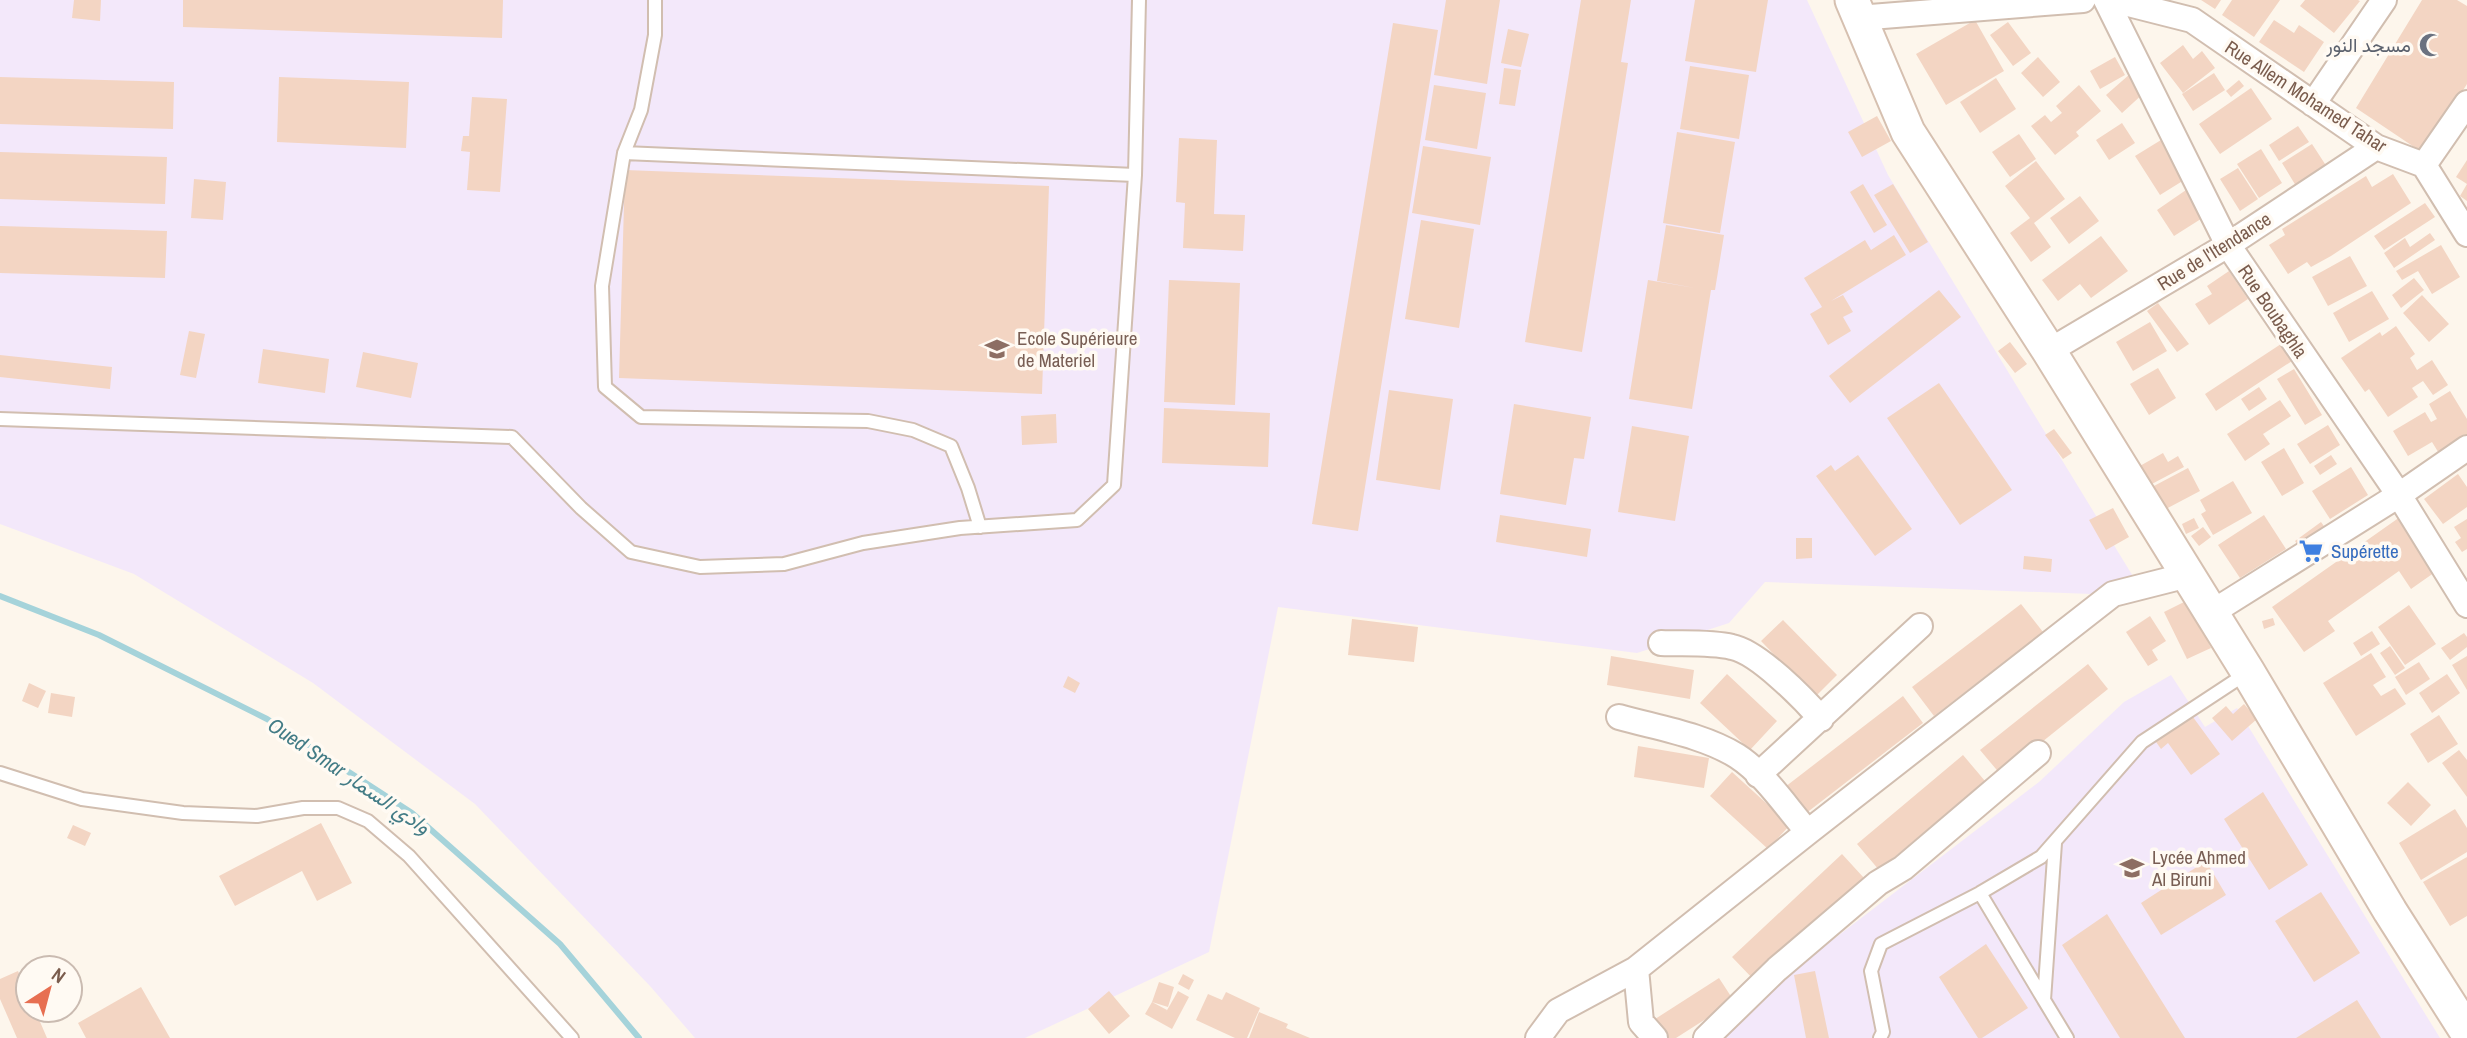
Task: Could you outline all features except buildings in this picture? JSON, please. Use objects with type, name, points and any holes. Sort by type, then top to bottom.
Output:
[{"type":"main road","points":[[1855,9],[1908,132],[2049,351],[2248,672],[2390,911],[2467,1032]]},
{"type":"street","points":[[1855,9],[2083,0]]},
{"type":"street","name":"Rue Boubaghla","points":[[2106,0],[2228,245],[2399,495],[2467,606]]},
{"type":"street","name":"Rue Allem Mohamed Tahar","points":[[2113,0],[2192,20],[2376,147],[2424,165]]},
{"type":"street","points":[[2313,104],[2384,0]]},
{"type":"street","points":[[2463,116],[2424,165],[2467,234]]},
{"type":"street","name":"Rue de l'Itendance","points":[[2049,351],[2228,245],[2376,147]]},
{"type":"street","points":[[2211,613],[2399,495],[2467,448]]},
{"type":"street","points":[[1538,1038],[1558,1011],[1636,970],[2113,594],[2188,575]]},
{"type":"street","points":[[1758,775],[1920,626]]},
{"type":"street","points":[[1661,643],[1734,647],[1758,659],[1821,719]]},
{"type":"street","points":[[1619,716],[1712,743],[1739,757],[1808,832]]},
{"type":"street","points":[[1706,1038],[1787,961],[1878,883],[1903,868],[2038,753]]},
{"type":"street","points":[[1636,970],[1641,1022],[1655,1038]]},
{"type":"lane","points":[[655,0],[655,35],[641,110],[624,153],[602,286],[605,387],[641,417],[867,421],[913,430],[951,446],[980,527]]},
{"type":"lane","points":[[0,419],[512,437],[581,508],[631,552],[699,567],[784,564],[863,543],[980,527],[1077,520],[1114,485],[1135,175],[1139,0]]},
{"type":"lane","points":[[624,153],[1135,175]]},
{"type":"lane","points":[[1880,1038],[1883,1032],[1871,971],[1881,944],[1980,893],[2040,857],[2142,742],[2248,672]]},
{"type":"lane","points":[[0,773],[82,799],[183,813],[257,816],[303,808],[338,808],[368,821],[409,856],[572,1038]]},
{"type":"lane","points":[[2044,1000],[2055,843]]},
{"type":"lane","points":[[1980,893],[2067,1038]]},
{"type":"shaded area","name":"Ecole Supérieure de Materiel","points":[[0,0],[1807,0],[1888,175],[2145,596],[1765,582],[1729,623],[1637,653],[1278,607],[1209,952],[1025,1038],[695,1038],[650,986],[475,804],[313,683],[134,574],[0,524]]},
{"type":"shaded area","name":"Lycée Ahmed Al Biruni","points":[[2171,675],[2205,727],[2237,708],[2440,1038],[1725,1038],[1775,984],[2039,782],[2124,702]]},
{"type":"waterway","name":"Oued Smar وادي السمار","points":[[0,596],[99,635],[267,719],[412,813],[560,944],[639,1038]]},
{"type":"place","name":"مسجد النور","points":[[2431,45]]},
{"type":"place","name":"Ecole Supérieure de Materiel","points":[[997,349]]},
{"type":"place","name":"Supérette","points":[[2311,551]]},
{"type":"place","name":"Lycée Ahmed Al Biruni","points":[[2132,868]]}]
